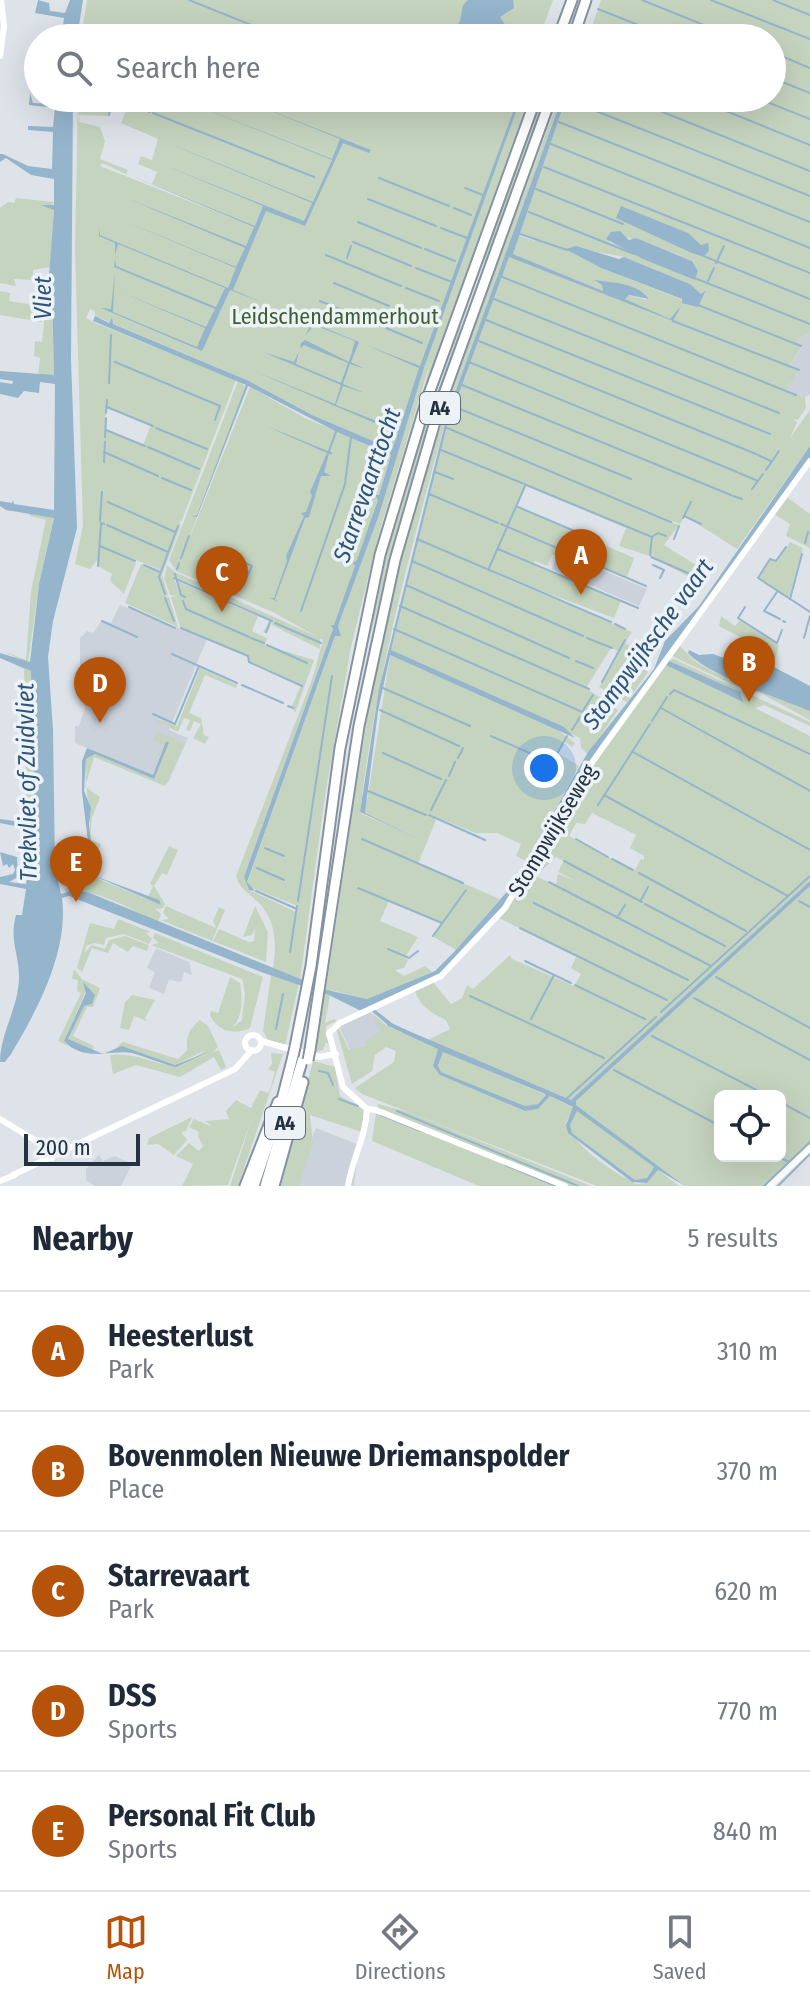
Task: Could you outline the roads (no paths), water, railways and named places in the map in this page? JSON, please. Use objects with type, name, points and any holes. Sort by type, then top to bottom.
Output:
[{"type":"highway","points":[[563,24],[572,0]]},
{"type":"highway","points":[[578,24],[586,0]]},
{"type":"highway","name":"A4","points":[[274,1186],[304,1054],[308,984],[340,748],[380,555],[427,399],[531,112]]},
{"type":"highway","name":"A4","points":[[265,1186],[320,989],[359,726],[395,560],[439,408],[546,112]]},
{"type":"highway","name":"A4","points":[[245,1186],[285,1089],[304,1054]]},
{"type":"highway","name":"A4","points":[[254,1186],[285,1089]]},
{"type":"street","points":[[0,56],[4,26],[1,0]]},
{"type":"street","name":"Stompwijkseweg","points":[[367,1109],[348,1095],[334,1055],[331,1030],[446,972],[505,908],[585,772],[810,461]]},
{"type":"street","points":[[0,1181],[226,1073],[255,1047],[334,1055]]},
{"type":"street","points":[[348,1186],[352,1159],[364,1137],[367,1109],[565,1186]]},
{"type":"street","points":[[0,1119],[39,1143],[48,1158]]},
{"type":"street","points":[[770,1186],[810,1148]]},
{"type":"water","points":[[38,0],[49,3],[50,11],[65,13],[70,0],[83,0],[79,24],[63,24],[64,18],[35,13]]},
{"type":"water","points":[[468,0],[513,0],[514,8],[500,17],[505,24],[458,24],[463,5]]},
{"type":"water","points":[[55,112],[73,112],[71,359],[77,528],[53,621],[48,657],[53,730],[55,867],[61,894],[75,890],[90,893],[327,990],[367,999],[435,971],[511,887],[588,752],[654,669],[665,641],[699,606],[810,446],[810,458],[600,746],[505,904],[438,976],[374,1009],[392,1023],[390,1027],[368,1008],[361,1011],[329,995],[261,972],[69,896],[62,898],[61,939],[49,980],[11,1054],[5,1062],[0,1062],[18,988],[14,924],[16,915],[22,915],[26,889],[0,884],[0,877],[13,874],[15,870],[13,864],[9,868],[7,864],[3,866],[0,852],[17,857],[18,877],[9,882],[26,884],[30,860],[36,860],[35,830],[0,823],[0,819],[28,823],[34,794],[31,671],[0,658],[0,653],[30,662],[39,584],[54,518],[6,510],[0,506],[0,501],[12,503],[13,500],[14,504],[54,510],[55,384],[40,382],[39,393],[24,391],[18,398],[0,394],[0,382],[12,384],[13,381],[0,379],[0,371],[54,375],[52,292],[48,289],[54,210],[41,205],[54,205],[54,179],[31,175],[6,158],[0,162],[0,154],[28,166],[52,169],[53,132],[28,130],[28,126],[53,127]]},
{"type":"water","points":[[213,112],[332,159],[340,139],[273,112],[371,150],[369,153],[343,143],[305,226],[266,211],[233,290],[264,303],[230,290],[202,351],[101,308],[111,309],[115,272],[113,312],[197,347],[205,328],[118,291],[206,327],[215,309],[114,267],[115,259],[116,266],[216,307],[225,288],[118,244],[115,255],[115,243],[99,236],[99,228],[100,235],[228,288],[236,268],[117,218],[236,267],[245,248],[124,197],[246,246],[254,227],[129,175],[255,226],[263,206],[159,163],[304,221],[312,203],[161,140],[313,202],[332,160]]},
{"type":"water","points":[[513,112],[516,112],[424,368],[379,515],[338,626],[341,636],[335,636],[247,882],[255,891],[249,890],[244,877],[333,629],[331,625],[334,625],[355,566],[353,563],[357,560],[378,500],[375,495],[379,495],[391,455],[337,432],[330,451],[333,454],[329,454],[324,472],[331,476],[321,476],[309,517],[305,518],[275,599],[278,602],[270,598],[274,598],[286,556],[304,516],[301,513],[306,512],[312,496],[310,492],[327,453],[266,426],[328,451],[335,431],[248,386],[197,517],[192,516],[197,515],[246,385],[93,321],[95,316],[109,323],[112,318],[113,324],[249,381],[312,415],[392,449],[398,433],[254,371],[335,404],[341,385],[263,352],[294,362],[299,351],[296,364],[341,383],[348,363],[304,345],[301,348],[300,344],[305,340],[349,362],[355,341],[314,325],[305,336],[311,324],[278,309],[359,342],[351,362],[365,369],[350,364],[343,384],[365,393],[343,386],[336,405],[399,430],[419,368],[366,345],[420,366]]},
{"type":"water","points":[[557,112],[561,112],[513,254],[603,291],[602,285],[594,280],[632,287],[649,299],[629,295],[625,299],[670,319],[681,306],[673,321],[509,257],[447,426],[391,650],[564,727],[575,738],[390,655],[378,711],[365,813],[421,840],[360,812],[379,689],[448,412]]},
{"type":"water","points":[[621,206],[688,233],[701,245],[708,243],[709,251],[704,256],[694,254],[616,218]]},
{"type":"water","points":[[620,231],[629,240],[636,238],[692,261],[698,271],[695,280],[643,259],[606,239],[611,232]]},
{"type":"water","points":[[576,246],[619,259],[624,257],[690,284],[701,294],[706,290],[698,307],[682,303],[682,299],[601,268],[565,249]]},
{"type":"water","points":[[689,650],[699,655],[713,654],[745,666],[770,665],[810,686],[810,711],[711,670],[688,653]]},
{"type":"water","points":[[669,661],[740,692],[743,702],[666,665]]},
{"type":"water","points":[[166,742],[169,742],[154,779],[95,754],[86,759],[84,791],[91,808],[89,824],[95,876],[159,900],[161,905],[92,875],[82,792],[82,761],[87,748],[153,775]]},
{"type":"water","points":[[810,881],[810,886],[576,1101],[576,1105],[685,1186],[658,1170],[647,1183],[632,1182],[568,1133],[566,1125],[573,1107],[550,1096],[538,1109],[525,1111],[440,1075],[433,1066],[438,1049],[403,1033],[404,1029],[571,1100]],"holes":[[[443,1052],[543,1093],[546,1095],[538,1104],[525,1106],[441,1072],[438,1065]],[[577,1111],[654,1167],[647,1178],[635,1180],[572,1133],[570,1125]]]},
{"type":"water","points":[[83,982],[95,995],[92,1004],[84,1006],[68,1039],[102,1054],[80,1052],[64,1041],[86,993]]},
{"type":"water","points":[[122,1046],[175,1065],[208,1052],[176,1067],[132,1053],[104,1053]]},
{"type":"waterway","points":[[189,0],[249,24]]},
{"type":"waterway","points":[[642,0],[701,24]]},
{"type":"waterway","points":[[711,0],[772,24]]},
{"type":"waterway","points":[[773,0],[810,15]]},
{"type":"waterway","points":[[598,9],[636,24]]},
{"type":"waterway","points":[[786,30],[810,39]]},
{"type":"waterway","points":[[786,58],[810,68]]},
{"type":"waterway","points":[[786,84],[810,93]]},
{"type":"waterway","points":[[786,109],[810,119]]},
{"type":"waterway","points":[[599,112],[810,196]]},
{"type":"waterway","points":[[663,112],[810,171]]},
{"type":"waterway","points":[[729,112],[810,145]]},
{"type":"waterway","points":[[153,113],[314,177]]},
{"type":"waterway","points":[[559,122],[810,222]]},
{"type":"waterway","points":[[551,144],[810,248]]},
{"type":"waterway","points":[[544,167],[810,273]]},
{"type":"waterway","points":[[379,178],[449,206]]},
{"type":"waterway","points":[[465,188],[483,195]]},
{"type":"waterway","points":[[536,189],[623,224]]},
{"type":"waterway","points":[[368,199],[436,226]]},
{"type":"waterway","points":[[454,208],[471,215]]},
{"type":"waterway","points":[[529,212],[634,254]]},
{"type":"waterway","points":[[358,222],[421,248]]},
{"type":"waterway","points":[[441,228],[467,238]]},
{"type":"waterway","points":[[520,234],[567,250]]},
{"type":"waterway","points":[[353,242],[411,266]]},
{"type":"waterway","points":[[347,258],[351,246]]},
{"type":"waterway","points":[[716,263],[724,246]]},
{"type":"waterway","points":[[425,249],[455,261]]},
{"type":"waterway","points":[[696,253],[810,299]]},
{"type":"waterway","points":[[326,255],[401,286]]},
{"type":"waterway","points":[[416,268],[452,282]]},
{"type":"waterway","points":[[708,281],[714,268]]},
{"type":"waterway","points":[[500,276],[796,395]]},
{"type":"waterway","points":[[692,277],[810,324]]},
{"type":"waterway","points":[[334,283],[389,306]]},
{"type":"waterway","points":[[406,288],[439,301]]},
{"type":"waterway","points":[[494,299],[779,413]]},
{"type":"waterway","points":[[320,301],[381,326]]},
{"type":"waterway","points":[[698,305],[801,346]]},
{"type":"waterway","points":[[395,308],[435,324]]},
{"type":"waterway","points":[[486,320],[770,434]]},
{"type":"waterway","points":[[673,321],[799,370]]},
{"type":"waterway","points":[[386,328],[422,343]]},
{"type":"waterway","points":[[109,383],[111,335]]},
{"type":"waterway","points":[[479,341],[756,454]]},
{"type":"waterway","points":[[115,362],[220,406],[215,420]]},
{"type":"waterway","points":[[469,362],[737,472]]},
{"type":"waterway","points":[[462,385],[731,495]]},
{"type":"waterway","points":[[106,413],[107,400]]},
{"type":"waterway","points":[[107,407],[153,426]]},
{"type":"waterway","points":[[455,407],[631,479]]},
{"type":"waterway","points":[[105,437],[106,418]]},
{"type":"waterway","points":[[156,428],[207,449]]},
{"type":"waterway","points":[[447,428],[671,522]]},
{"type":"waterway","points":[[106,430],[145,446]]},
{"type":"waterway","name":"Starrevaarttocht","points":[[301,611],[345,484],[351,437]]},
{"type":"waterway","points":[[104,462],[105,442]]},
{"type":"waterway","points":[[148,447],[199,469]]},
{"type":"waterway","points":[[441,450],[522,483]]},
{"type":"waterway","points":[[766,470],[779,451]]},
{"type":"waterway","points":[[104,452],[158,476]]},
{"type":"waterway","points":[[758,455],[771,461]]},
{"type":"waterway","points":[[435,472],[453,479]]},
{"type":"waterway","points":[[739,473],[758,481]]},
{"type":"waterway","points":[[752,489],[763,474]]},
{"type":"waterway","points":[[162,478],[191,490]]},
{"type":"waterway","points":[[524,484],[652,537],[650,555]]},
{"type":"waterway","points":[[489,568],[525,486]]},
{"type":"waterway","points":[[100,521],[102,492]]},
{"type":"waterway","points":[[429,494],[498,523]]},
{"type":"waterway","points":[[733,496],[742,499]]},
{"type":"waterway","points":[[108,502],[175,532]]},
{"type":"waterway","points":[[683,518],[691,502]]},
{"type":"waterway","points":[[518,507],[598,541]]},
{"type":"waterway","points":[[684,516],[701,524]]},
{"type":"waterway","points":[[98,566],[101,523],[104,524]]},
{"type":"waterway","points":[[501,524],[646,586]]},
{"type":"waterway","points":[[107,525],[168,552]]},
{"type":"waterway","points":[[165,594],[159,577],[178,526]]},
{"type":"waterway","points":[[674,539],[679,526]]},
{"type":"waterway","points":[[805,543],[808,532]]},
{"type":"waterway","points":[[653,536],[658,533],[666,536]]},
{"type":"waterway","points":[[181,558],[189,536]]},
{"type":"waterway","points":[[417,539],[611,622]]},
{"type":"waterway","points":[[100,546],[135,561]]},
{"type":"waterway","points":[[786,547],[776,561],[770,559],[758,578],[810,612]]},
{"type":"waterway","points":[[498,549],[638,608]]},
{"type":"waterway","points":[[790,599],[802,554]]},
{"type":"waterway","name":"Stompwijksche vaart","points":[[651,557],[688,573]]},
{"type":"waterway","points":[[239,560],[252,566],[243,585]]},
{"type":"waterway","points":[[412,561],[583,636]]},
{"type":"waterway","points":[[177,569],[179,563]]},
{"type":"waterway","points":[[144,565],[160,572]]},
{"type":"waterway","points":[[653,565],[664,570],[660,578]]},
{"type":"waterway","points":[[175,574],[181,595],[185,597]]},
{"type":"waterway","points":[[174,578],[272,621]]},
{"type":"waterway","points":[[406,585],[569,658]]},
{"type":"waterway","points":[[777,592],[764,611],[780,619]]},
{"type":"waterway","points":[[165,598],[174,621]]},
{"type":"waterway","points":[[183,601],[186,609],[249,637]]},
{"type":"waterway","name":"Stompwijksche vaart","points":[[400,606],[589,689]]},
{"type":"waterway","points":[[129,607],[175,628]]},
{"type":"waterway","points":[[745,607],[738,618],[777,643],[782,630]]},
{"type":"waterway","points":[[804,638],[810,616]]},
{"type":"waterway","points":[[102,621],[137,637]]},
{"type":"waterway","points":[[266,632],[270,622]]},
{"type":"waterway","points":[[275,623],[321,643]]},
{"type":"waterway","points":[[615,624],[625,629]]},
{"type":"waterway","points":[[181,628],[248,656],[249,662],[302,686]]},
{"type":"waterway","name":"Stompwijksche vaart","points":[[394,629],[580,711]]},
{"type":"waterway","points":[[251,638],[264,643]]},
{"type":"waterway","points":[[587,638],[612,648]]},
{"type":"waterway","name":"Stompwijksche vaart","points":[[602,682],[625,640]]},
{"type":"waterway","points":[[267,645],[307,663]]},
{"type":"waterway","points":[[172,654],[237,683]]},
{"type":"waterway","points":[[576,661],[593,668]]},
{"type":"waterway","points":[[153,714],[175,724],[199,666]]},
{"type":"waterway","points":[[298,901],[332,676]]},
{"type":"waterway","points":[[242,685],[283,703]]},
{"type":"waterway","points":[[383,688],[470,726]]},
{"type":"waterway","points":[[79,690],[110,703]]},
{"type":"waterway","points":[[670,694],[674,690],[810,754]]},
{"type":"waterway","name":"Stompwijksche vaart","points":[[582,712],[593,695]]},
{"type":"waterway","points":[[652,721],[667,697]]},
{"type":"waterway","points":[[288,706],[293,708]]},
{"type":"waterway","points":[[661,708],[810,791]]},
{"type":"waterway","points":[[380,710],[459,746]]},
{"type":"waterway","name":"Stompwijksche vaart","points":[[572,730],[580,717]]},
{"type":"waterway","points":[[598,805],[650,724]]},
{"type":"waterway","points":[[491,736],[552,763],[567,736]]},
{"type":"waterway","points":[[458,758],[463,748]]},
{"type":"waterway","points":[[633,752],[810,850]]},
{"type":"waterway","points":[[383,753],[441,779]]},
{"type":"waterway","points":[[449,776],[455,762]]},
{"type":"waterway","points":[[431,810],[446,780]]},
{"type":"waterway","points":[[368,791],[426,815]]},
{"type":"waterway","points":[[604,795],[788,896]]},
{"type":"waterway","points":[[429,815],[485,840]]},
{"type":"waterway","points":[[362,839],[463,883]]},
{"type":"waterway","points":[[576,839],[608,857]]},
{"type":"waterway","points":[[265,848],[284,856]]},
{"type":"waterway","points":[[612,859],[633,870]]},
{"type":"waterway","points":[[564,861],[642,902]]},
{"type":"waterway","points":[[257,868],[284,880]]},
{"type":"waterway","points":[[639,873],[746,931]]},
{"type":"waterway","points":[[661,1012],[810,876]]},
{"type":"waterway","points":[[549,882],[711,966]]},
{"type":"waterway","points":[[641,900],[648,887]]},
{"type":"waterway","points":[[358,888],[442,923]]},
{"type":"waterway","points":[[433,936],[466,890]]},
{"type":"waterway","points":[[256,891],[297,909]]},
{"type":"waterway","points":[[799,901],[810,907]]},
{"type":"waterway","points":[[534,903],[688,980]]},
{"type":"waterway","points":[[645,904],[725,946]]},
{"type":"waterway","points":[[617,918],[625,905]]},
{"type":"waterway","points":[[290,952],[297,906]]},
{"type":"waterway","points":[[520,928],[667,1000]]},
{"type":"waterway","points":[[388,949],[409,958],[418,951]]},
{"type":"waterway","points":[[525,961],[571,983]]},
{"type":"waterway","points":[[531,1019],[554,975]]},
{"type":"waterway","points":[[716,977],[810,1028]]},
{"type":"waterway","points":[[575,985],[645,1019]]},
{"type":"waterway","points":[[276,1029],[283,994]]},
{"type":"waterway","points":[[470,996],[604,1058]]},
{"type":"waterway","points":[[694,998],[810,1060]]},
{"type":"waterway","points":[[565,1100],[656,1017]]},
{"type":"waterway","points":[[389,1024],[406,1032]]},
{"type":"waterway","points":[[652,1036],[756,1090]]},
{"type":"waterway","points":[[614,1070],[714,1123]]},
{"type":"waterway","points":[[319,1071],[328,1073],[333,1085]]},
{"type":"waterway","points":[[339,1099],[358,1106]]},
{"type":"waterway","points":[[786,1105],[810,1118]]},
{"type":"waterway","points":[[397,1111],[578,1186]]},
{"type":"waterway","points":[[381,1115],[421,1131]]},
{"type":"waterway","points":[[764,1186],[810,1142]]},
{"type":"waterway","points":[[778,1186],[810,1154]]},
{"type":"waterway","points":[[505,1165],[556,1186]]},
{"type":"place","name":"Heesterlust","points":[[581,595]]},
{"type":"place","name":"Starrevaart","points":[[222,612]]},
{"type":"place","name":"Bovenmolen Nieuwe Driemanspolder","points":[[749,702]]},
{"type":"place","name":"DSS","points":[[100,723]]},
{"type":"place","name":"Personal Fit Club","points":[[76,902]]},
{"type":"water label","name":"Vliet","points":[[43,298]]},
{"type":"water label","name":"Trekvliet of Zuidvliet","points":[[27,782]]},
{"type":"park label","name":"Leidschendammerhout","points":[[335,316]]}]
